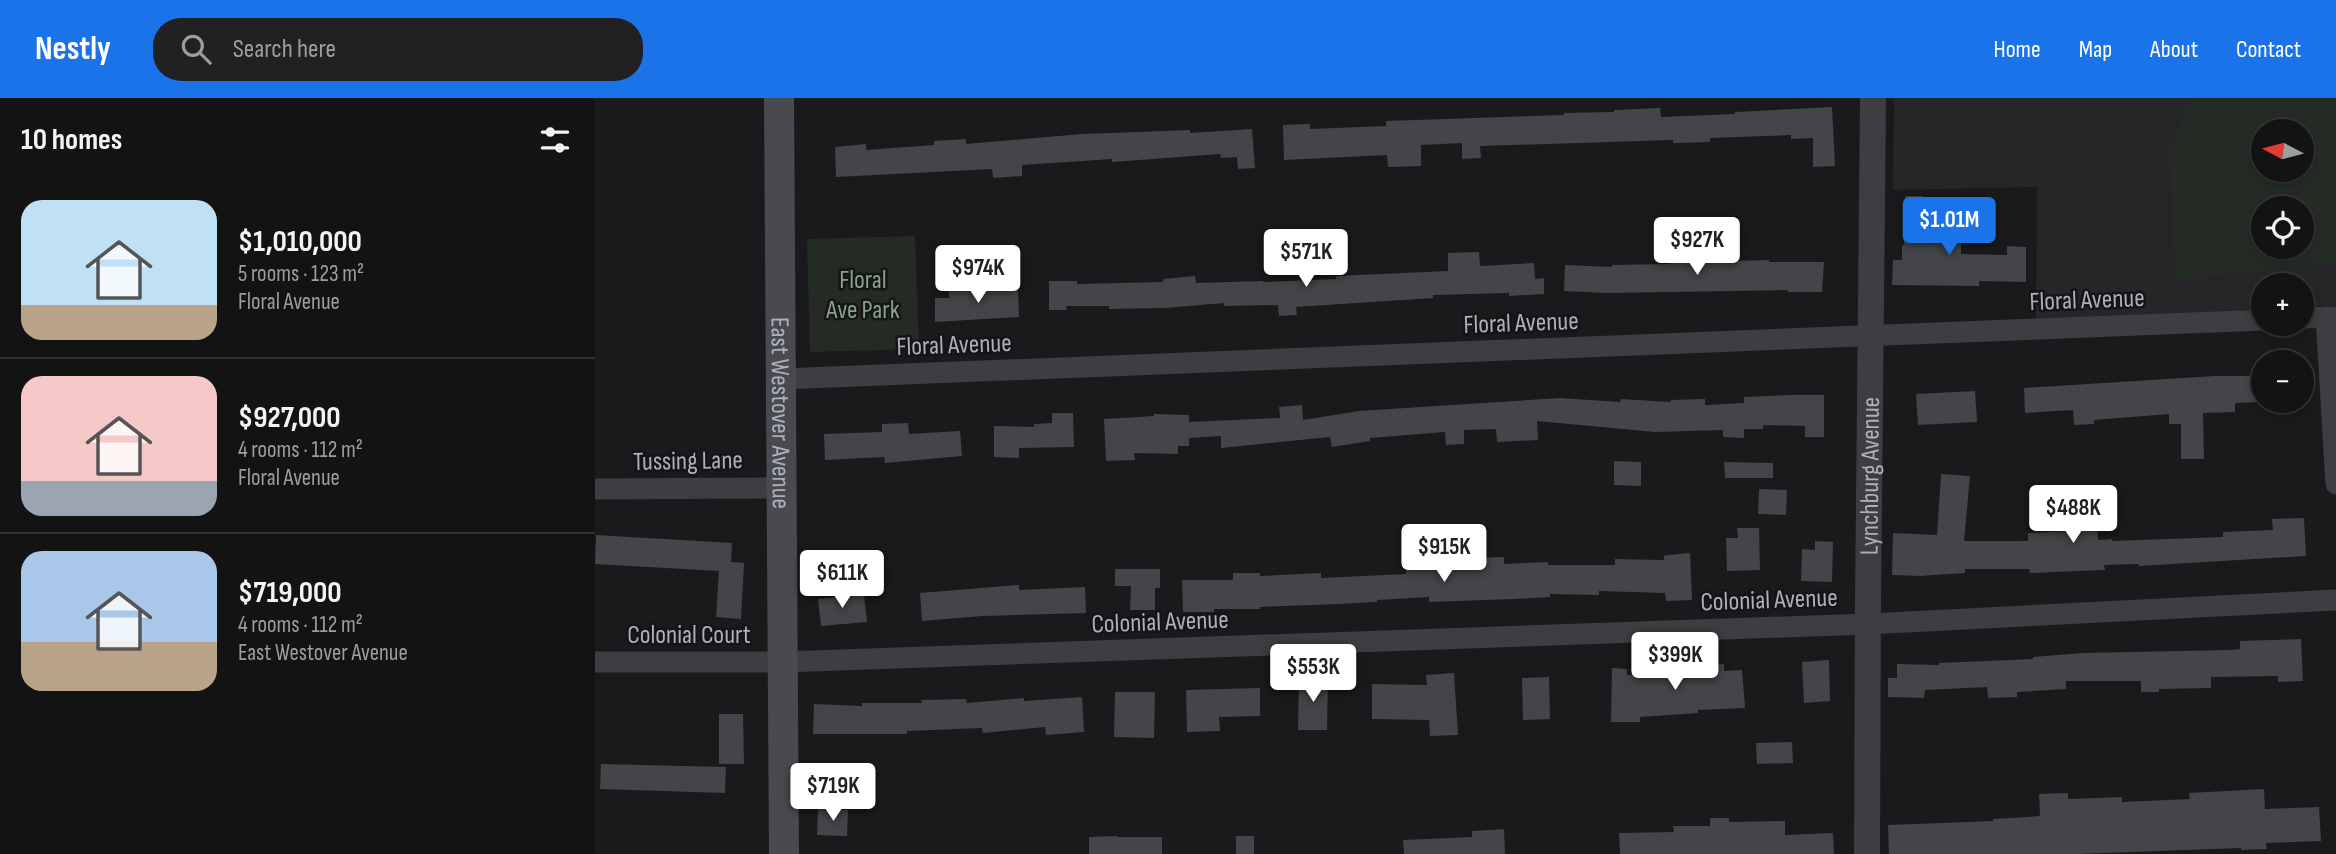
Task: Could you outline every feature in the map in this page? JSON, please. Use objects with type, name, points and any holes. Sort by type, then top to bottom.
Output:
[{"type":"main road","name":"East Westover Avenue","points":[[779,98],[784,854]]},
{"type":"street","name":"Lynchburg Avenue","points":[[1867,854],[1873,98]]},
{"type":"street","points":[[2331,317],[2336,484]]},
{"type":"street","name":"Floral Avenue","points":[[781,379],[2251,320]]},
{"type":"street","name":"Tussing Lane","points":[[595,489],[782,488]]},
{"type":"street","name":"Colonial Avenue","points":[[783,662],[1867,624],[2336,600]]},
{"type":"street","name":"Colonial Court","points":[[595,662],[783,662]]},
{"type":"shaded area","points":[[1894,98],[2336,98],[2336,306],[2314,307],[2314,273],[2251,273],[2251,310],[2036,320],[2037,187],[1893,190]]},
{"type":"green space","points":[[2190,98],[2336,98],[2336,262],[2174,281],[2170,147]]},
{"type":"green space","name":"Floral Ave Park","points":[[915,236],[919,349],[810,352],[807,239]]},
{"type":"building","points":[[1832,107],[1835,166],[1813,167],[1813,138],[1791,139],[1791,135],[1710,138],[1710,142],[1673,143],[1673,140],[1480,146],[1481,158],[1462,159],[1462,143],[1421,145],[1421,166],[1388,167],[1387,155],[1284,160],[1283,125],[1310,124],[1310,129],[1386,126],[1386,121],[1564,115],[1660,108],[1661,117]]},
{"type":"building","points":[[1252,129],[1255,168],[1238,169],[1237,157],[1221,158],[1220,154],[1022,165],[1022,176],[993,178],[992,169],[836,177],[835,147],[866,144],[866,150],[934,145],[934,141],[966,139],[966,144],[1082,134],[1190,130],[1190,133]]},
{"type":"building","points":[[1905,196],[1923,196],[1922,228],[1961,228],[1961,254],[2007,255],[2007,246],[2026,247],[2026,282],[1979,281],[1979,286],[1892,285],[1893,260],[1902,260]]},
{"type":"building","points":[[1479,252],[1480,266],[1534,263],[1535,279],[1544,278],[1544,294],[1433,295],[1433,298],[1296,307],[1297,315],[1279,316],[1278,305],[1224,306],[1224,303],[1165,308],[1109,309],[1109,306],[1066,306],[1067,310],[1049,310],[1049,281],[1077,281],[1077,284],[1163,282],[1163,279],[1195,276],[1196,283],[1336,279],[1336,276],[1448,271],[1448,253]]},
{"type":"building","points":[[1707,253],[1707,262],[1824,262],[1822,292],[1564,291],[1565,265],[1612,267],[1666,264],[1681,262],[1681,254]]},
{"type":"building","points":[[1018,288],[1019,317],[935,322],[935,298],[949,298],[949,290]]},
{"type":"building","points":[[2251,376],[2251,402],[2235,403],[2235,412],[2203,413],[2204,459],[2181,459],[2181,424],[2169,424],[2169,414],[2094,420],[2094,424],[2074,425],[2073,410],[2025,413],[2024,388]]},
{"type":"building","points":[[1975,391],[1977,422],[1918,425],[1916,394]]},
{"type":"building","points":[[1824,395],[1824,437],[1805,437],[1805,426],[1763,425],[1763,429],[1744,429],[1744,438],[1723,437],[1723,430],[1655,432],[1537,421],[1538,440],[1497,442],[1496,429],[1464,430],[1464,444],[1446,445],[1445,432],[1370,438],[1370,441],[1332,447],[1330,437],[1221,448],[1221,436],[1189,438],[1189,446],[1178,446],[1178,454],[1134,453],[1135,460],[1106,461],[1104,419],[1154,414],[1189,415],[1189,422],[1280,418],[1279,407],[1302,405],[1303,420],[1359,411],[1560,398],[1620,402],[1621,399],[1671,402],[1705,399],[1705,405],[1744,403],[1744,397]]},
{"type":"building","points":[[1052,413],[1073,413],[1074,447],[1019,448],[1019,458],[994,457],[994,426],[1034,427],[1034,424],[1052,423]]},
{"type":"building","points":[[908,423],[909,434],[960,431],[962,456],[885,463],[884,457],[825,460],[824,434],[882,432],[882,424]]},
{"type":"building","points":[[1614,461],[1641,462],[1641,486],[1614,485]]},
{"type":"building","points":[[1724,462],[1773,463],[1773,478],[1725,478]]},
{"type":"building","points":[[1941,474],[1970,476],[1964,541],[2028,541],[2028,533],[2076,531],[2075,513],[2097,512],[2098,540],[2112,541],[2223,537],[2223,532],[2273,530],[2272,519],[2304,518],[2306,556],[2139,566],[2104,565],[2105,570],[2030,573],[2029,569],[1965,569],[1965,573],[1892,575],[1893,533],[1937,535]]},
{"type":"building","points":[[1759,489],[1787,490],[1786,515],[1758,514]]},
{"type":"building","points":[[1737,528],[1759,528],[1760,570],[1727,571],[1726,538],[1738,538]]},
{"type":"building","points":[[596,535],[732,543],[731,562],[744,563],[741,619],[716,617],[719,571],[595,564]]},
{"type":"building","points":[[1815,541],[1833,542],[1832,582],[1801,581],[1802,549],[1815,550]]},
{"type":"building","points":[[1690,553],[1692,600],[1666,601],[1665,593],[1599,591],[1599,595],[1550,594],[1550,597],[1429,602],[1429,597],[1183,612],[1182,580],[1233,580],[1233,573],[1260,573],[1260,576],[1321,573],[1321,578],[1406,574],[1407,560],[1427,559],[1428,569],[1467,567],[1467,558],[1504,557],[1504,564],[1548,562],[1548,565],[1615,565],[1615,559],[1664,560],[1664,556]]},
{"type":"building","points":[[1115,569],[1160,569],[1160,588],[1155,588],[1155,610],[1130,610],[1131,586],[1115,586]]},
{"type":"building","points":[[1019,585],[1019,590],[1085,587],[1086,613],[922,621],[920,593]]},
{"type":"building","points":[[864,595],[867,622],[821,626],[818,599]]},
{"type":"building","points":[[2301,639],[2303,681],[2278,682],[2278,676],[2211,677],[2211,688],[2141,692],[2141,681],[2066,681],[2066,689],[2017,692],[2017,697],[1988,698],[1987,687],[1925,690],[1924,698],[1888,697],[1888,678],[1897,678],[1897,664],[1939,665],[2083,653],[2228,650],[2240,649],[2240,641]]},
{"type":"building","points":[[1829,660],[1830,701],[1804,703],[1802,662]]},
{"type":"building","points":[[1724,664],[1724,671],[1742,670],[1745,708],[1640,717],[1640,722],[1611,722],[1612,668],[1627,669],[1627,675],[1667,674],[1666,668]]},
{"type":"building","points":[[1454,673],[1458,735],[1430,736],[1429,720],[1372,719],[1372,684],[1427,685],[1426,675]]},
{"type":"building","points":[[1299,677],[1328,678],[1327,730],[1298,730]]},
{"type":"building","points":[[1549,677],[1550,719],[1523,720],[1522,678]]},
{"type":"building","points":[[1260,688],[1260,716],[1219,717],[1220,731],[1187,732],[1186,690]]},
{"type":"building","points":[[1115,692],[1155,692],[1154,738],[1114,737]]},
{"type":"building","points":[[1082,697],[1084,732],[1046,735],[1045,727],[983,733],[982,728],[907,731],[907,734],[813,734],[814,704],[862,706],[862,703],[922,703],[921,700],[966,699],[967,703]]},
{"type":"building","points":[[719,714],[743,714],[744,764],[719,764]]},
{"type":"building","points":[[1792,742],[1793,763],[1757,764],[1756,743]]},
{"type":"building","points":[[601,764],[726,767],[725,793],[600,789]]},
{"type":"building","points":[[2264,789],[2265,809],[2319,807],[2321,841],[2266,843],[2267,849],[2241,850],[2077,854],[1889,854],[1888,825],[1993,821],[2040,816],[2039,794],[2068,793],[2068,799],[2122,797],[2122,802],[2190,799],[2189,793]]},
{"type":"building","points":[[818,809],[848,810],[847,836],[817,835]]},
{"type":"building","points":[[1710,818],[1729,818],[1729,822],[1785,821],[1785,835],[1833,833],[1834,854],[1620,854],[1619,833],[1674,832],[1673,826],[1710,826]]},
{"type":"building","points":[[1504,829],[1505,854],[1404,854],[1403,840],[1472,837],[1472,831]]},
{"type":"building","points":[[1236,836],[1254,836],[1254,854],[1236,854]]},
{"type":"building","points":[[1089,837],[1162,837],[1162,854],[1089,854]]}]
